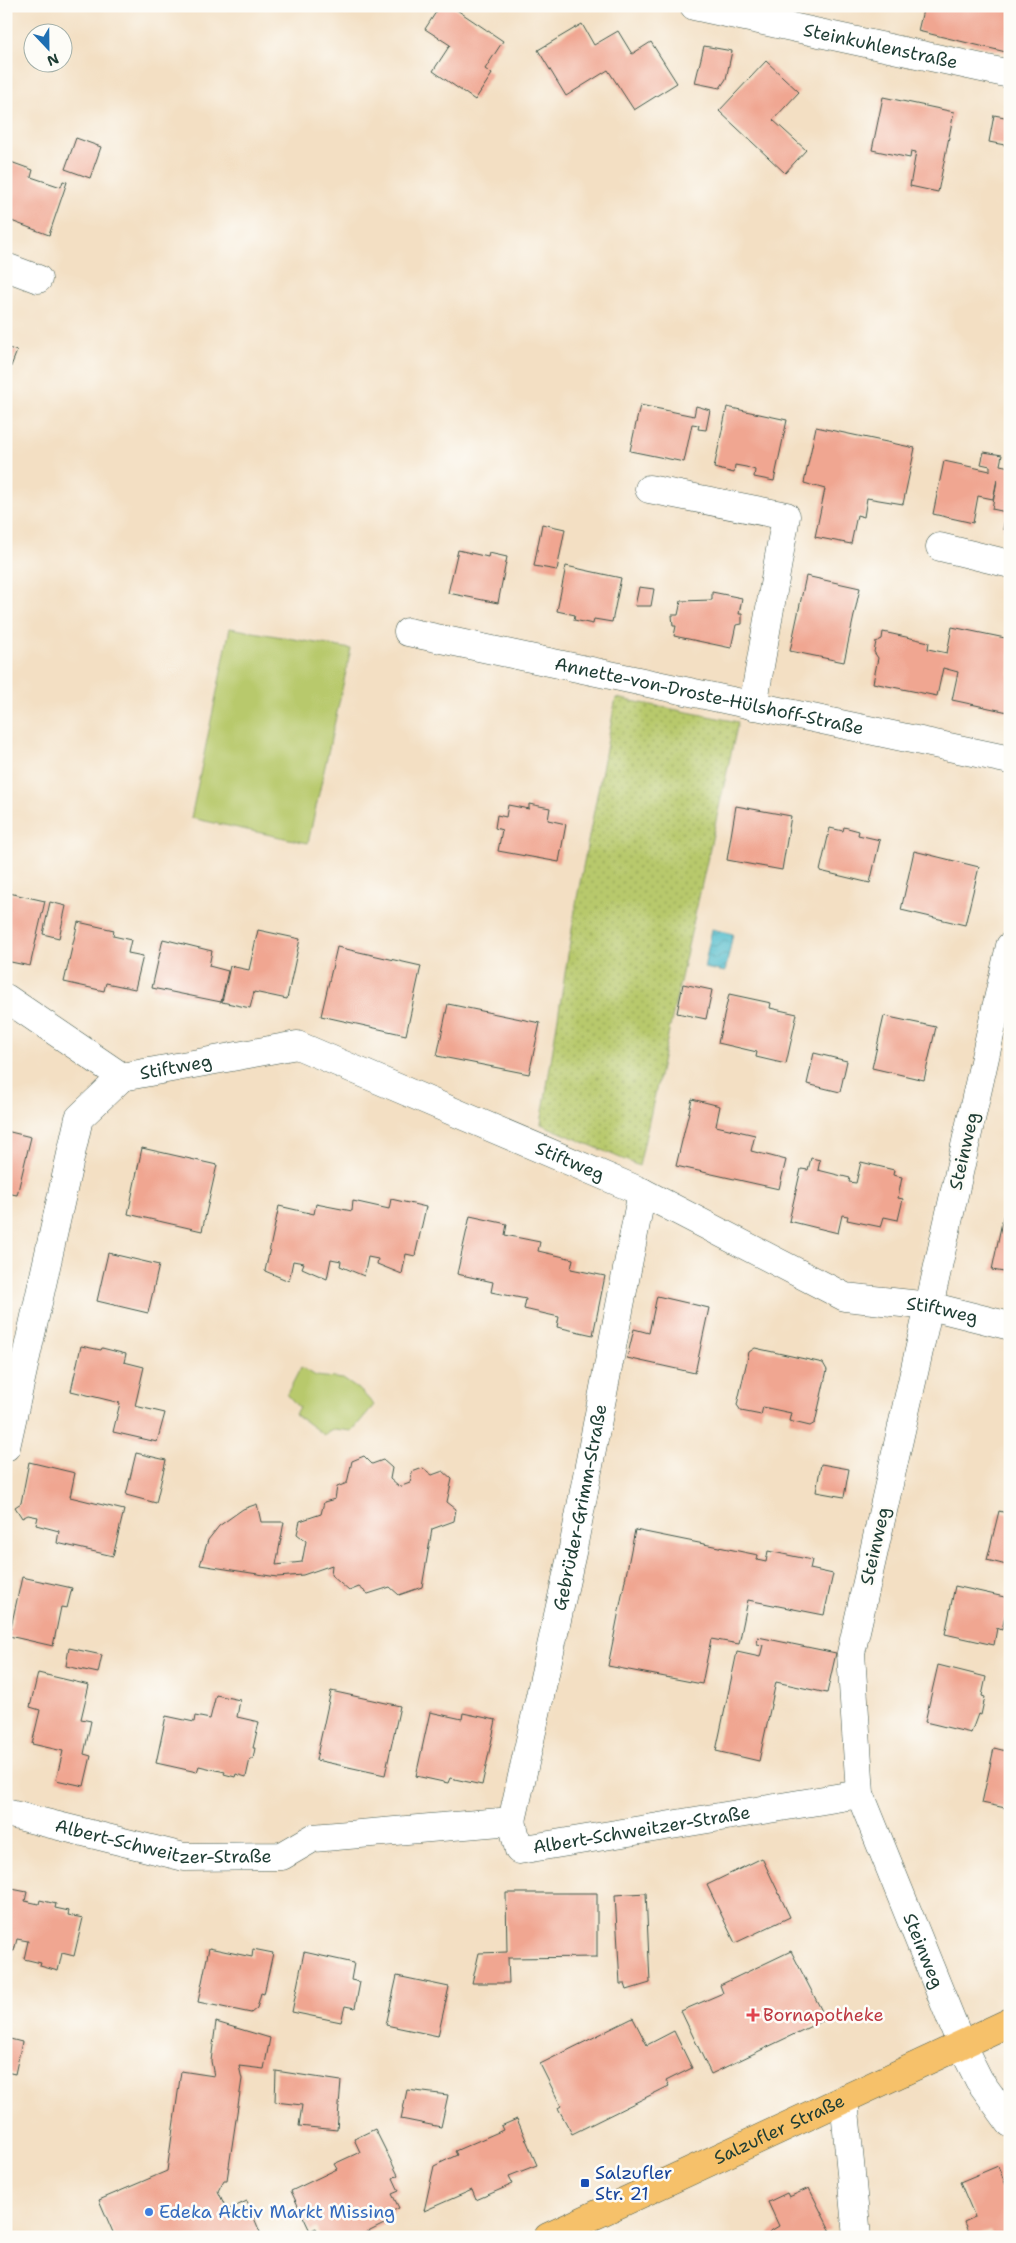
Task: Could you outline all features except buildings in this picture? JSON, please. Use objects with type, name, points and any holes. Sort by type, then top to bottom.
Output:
[{"type":"main road","name":"Salzufler Straße","points":[[548,2237],[1010,2022]]},
{"type":"street","name":"Steinkuhlenstraße","points":[[694,6],[1010,74]]},
{"type":"street","points":[[6,267],[38,279]]},
{"type":"street","points":[[649,489],[786,516],[753,706]]},
{"type":"street","points":[[940,547],[1010,564]]},
{"type":"street","name":"Annette-von-Droste-Hülshoff-Straße","points":[[408,632],[1010,760]]},
{"type":"street","name":"Steinweg","points":[[1010,946],[851,1653],[860,1794],[961,2044],[979,2080],[1010,2123]]},
{"type":"street","name":"Stiftweg","points":[[6,998],[122,1077]]},
{"type":"street","name":"Stiftweg","points":[[6,1447],[79,1118],[122,1077],[297,1045],[642,1192],[845,1296],[930,1306],[1010,1326]]},
{"type":"street","name":"Gebrüder-Grimm-Straße","points":[[512,1821],[573,1548],[642,1192]]},
{"type":"street","name":"Albert-Schweitzer-Straße","points":[[6,1813],[184,1857],[282,1856],[313,1838],[512,1821],[520,1850],[860,1794]]},
{"type":"street","points":[[844,2098],[857,2237]]},
{"type":"green space","points":[[230,628],[351,649],[308,843],[191,818]]},
{"type":"green space","points":[[616,698],[738,722],[639,1166],[541,1124],[577,898]]},
{"type":"green space","points":[[301,1367],[316,1376],[343,1379],[362,1392],[374,1405],[352,1431],[334,1429],[324,1435],[295,1414],[299,1408],[287,1394]]},
{"type":"water","points":[[712,929],[733,934],[725,972],[704,968]]},
{"type":"place","name":"Bornapotheke","points":[[753,2015]]},
{"type":"place","name":"Salzufler Str. 21","points":[[585,2183]]},
{"type":"place","name":"Edeka Aktiv Markt Missing","points":[[149,2212]]}]
